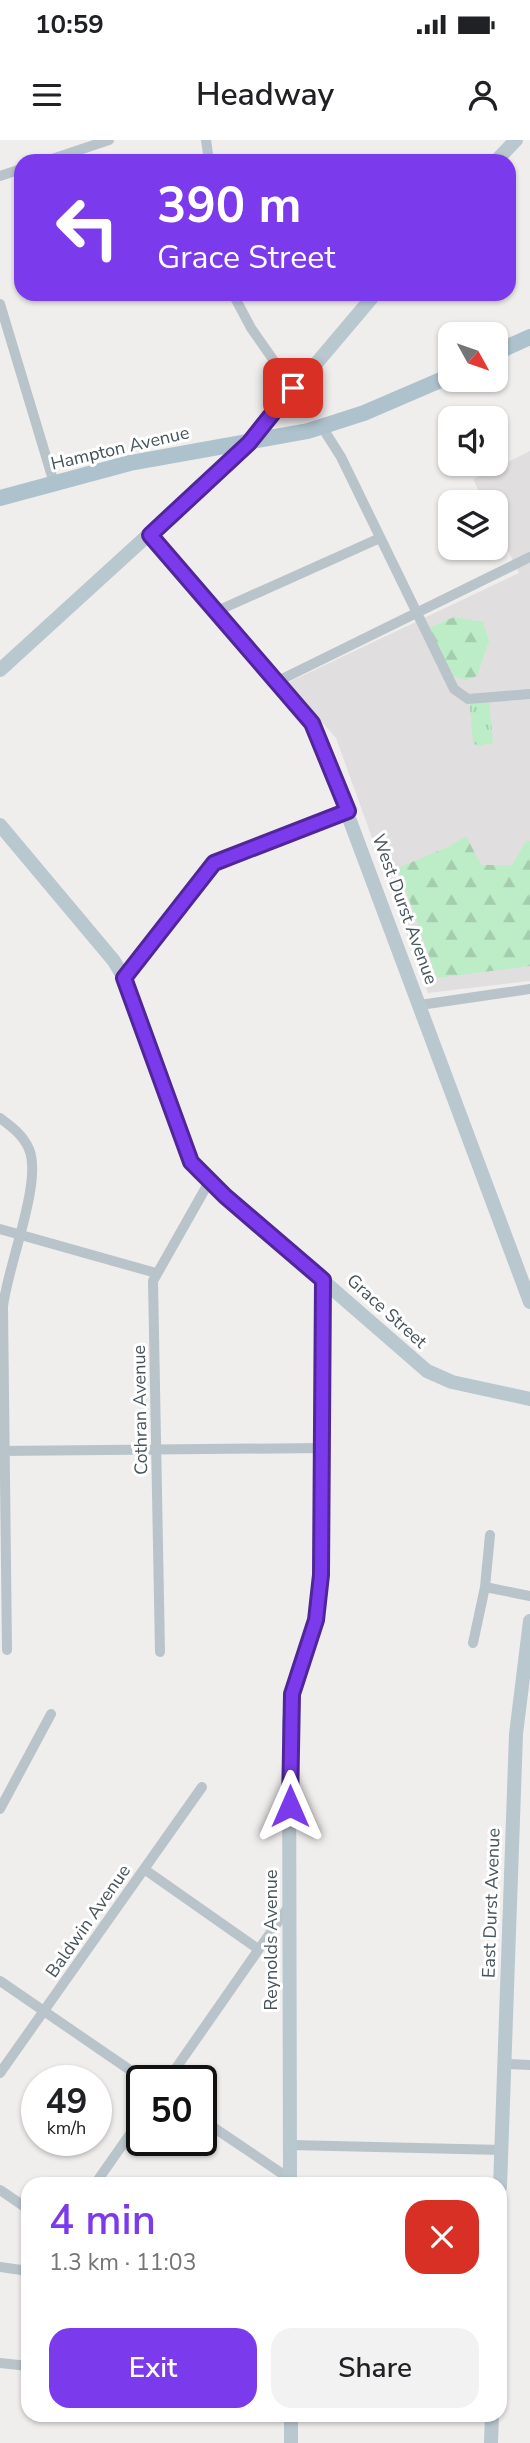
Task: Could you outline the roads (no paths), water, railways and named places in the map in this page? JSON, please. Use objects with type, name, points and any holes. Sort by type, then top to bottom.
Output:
[{"type":"main road","points":[[503,154],[516,140]]},
{"type":"main road","points":[[0,670],[36,634],[150,535],[249,443],[293,388],[370,301]]},
{"type":"main road","points":[[508,348],[530,337]]},
{"type":"main road","name":"Hampton Avenue","points":[[0,498],[178,452],[249,443],[322,427],[375,409],[438,381]]},
{"type":"main road","name":"West Durst Avenue","points":[[150,535],[278,681],[316,730],[524,1272],[530,1302]]},
{"type":"main road","name":"Grace Street","points":[[0,825],[114,961],[124,978],[188,1155],[198,1172],[433,1375],[530,1399]]},
{"type":"main road","name":"Reynolds Avenue","points":[[290,2177],[290,1709],[297,1672],[319,1608],[323,1280]]},
{"type":"main road","name":"East Durst Avenue","points":[[501,2177],[507,2064],[516,1734],[530,1621]]},
{"type":"main road","points":[[291,2422],[291,2443]]},
{"type":"main road","points":[[491,2443],[492,2422]]},
{"type":"street","points":[[65,154],[109,140]]},
{"type":"street","points":[[237,301],[251,328],[293,388]]},
{"type":"street","points":[[0,304],[54,483]]},
{"type":"street","points":[[322,427],[341,457],[454,689],[464,699],[530,694]]},
{"type":"street","points":[[216,611],[380,538]]},
{"type":"street","points":[[278,681],[530,557]]},
{"type":"street","points":[[124,978],[214,863],[348,811]]},
{"type":"street","points":[[420,1005],[530,989]]},
{"type":"street","points":[[0,1118],[21,1135],[33,1162],[33,1176],[3,1307],[2,1451],[7,1650]]},
{"type":"street","name":"Cothran Avenue","points":[[160,1652],[153,1281],[209,1182]]},
{"type":"street","points":[[0,1229],[156,1273]]},
{"type":"street","points":[[2,1451],[321,1448]]},
{"type":"street","points":[[473,1643],[485,1587],[490,1535]]},
{"type":"street","points":[[485,1587],[530,1596]]},
{"type":"street","points":[[0,1809],[51,1714]]},
{"type":"street","name":"Baldwin Avenue","points":[[0,2073],[202,1787]]},
{"type":"street","points":[[144,1869],[258,1949]]},
{"type":"street","points":[[178,2065],[291,1903]]},
{"type":"street","points":[[0,1982],[126,2067]]},
{"type":"street","points":[[507,2064],[530,2065]]},
{"type":"street","points":[[217,2130],[283,2177]]},
{"type":"street","points":[[100,2177],[126,2140]]},
{"type":"street","points":[[290,2145],[503,2150]]},
{"type":"street","points":[[0,2189],[21,2204]]},
{"type":"street","points":[[0,2267],[21,2270]]},
{"type":"street","points":[[0,2363],[21,2366]]}]
